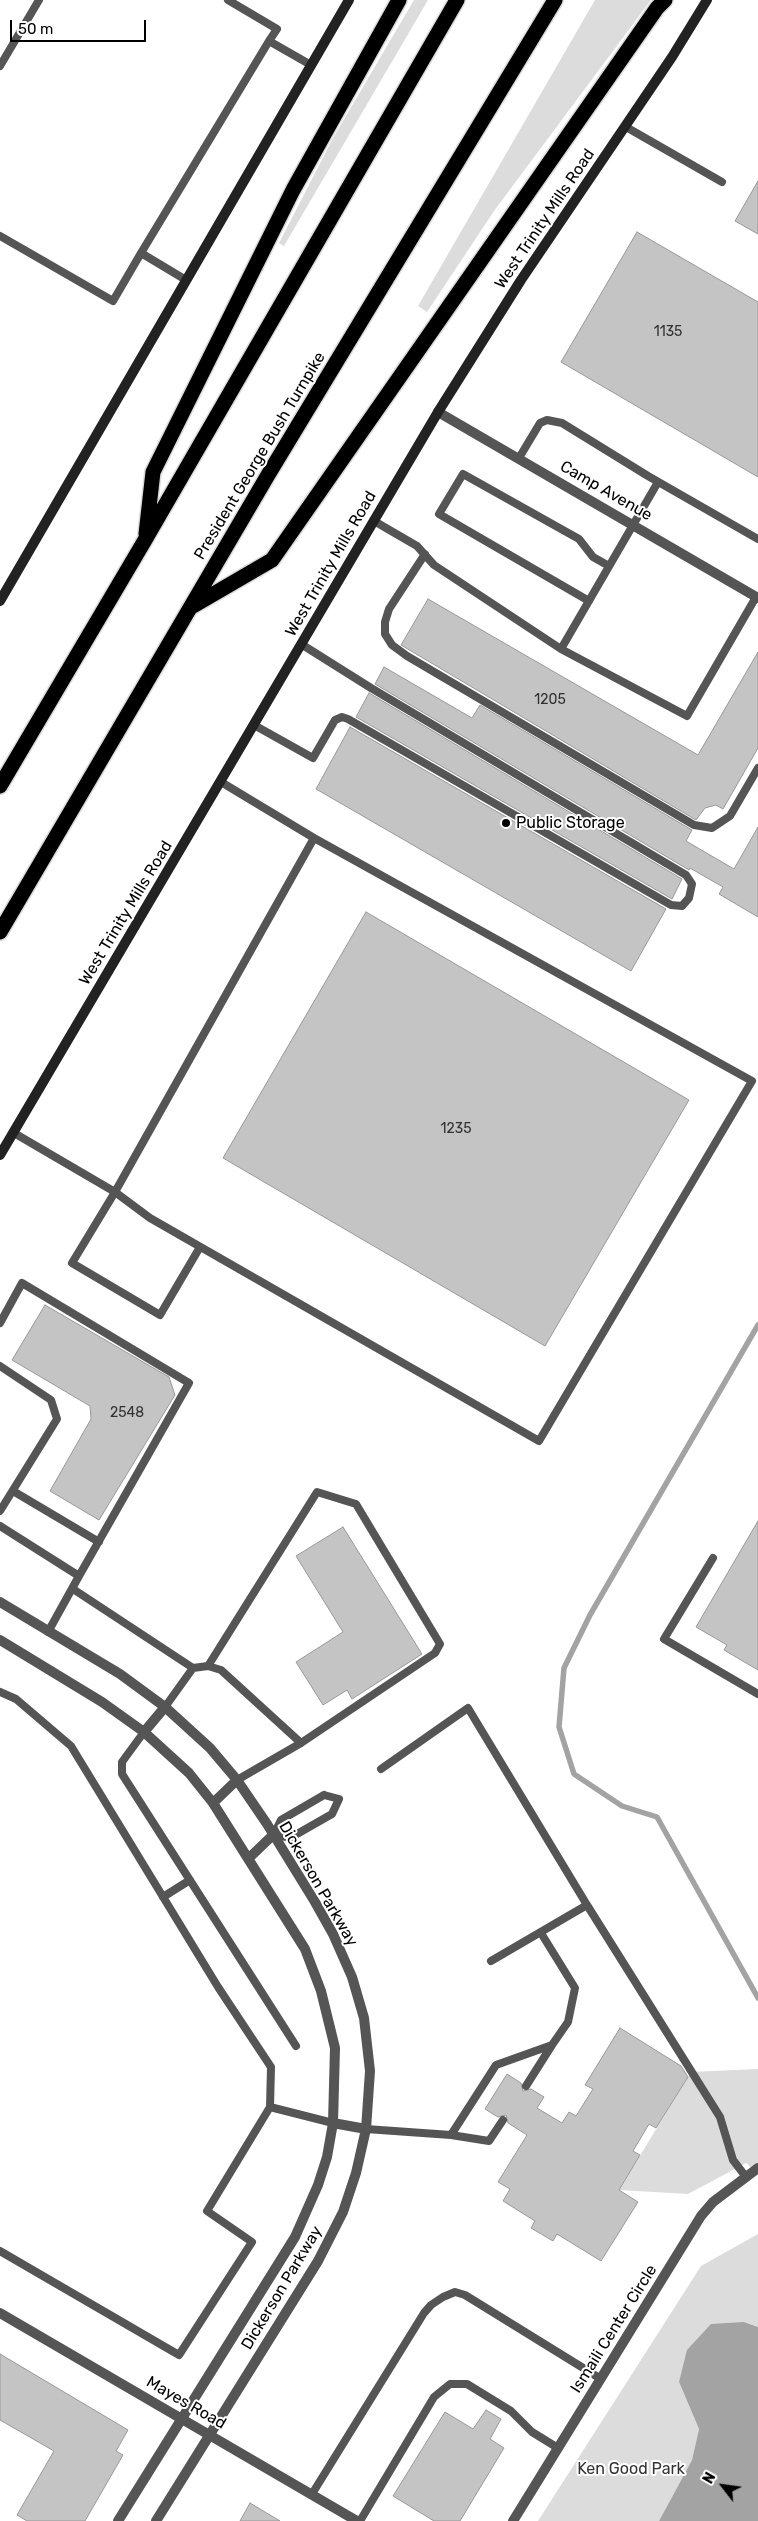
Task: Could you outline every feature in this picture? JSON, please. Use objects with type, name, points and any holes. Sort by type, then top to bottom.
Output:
[{"type":"highway","points":[[145,540],[153,472],[293,190],[399,0]]},
{"type":"highway","points":[[0,786],[145,540],[457,0]]},
{"type":"highway","name":"President George Bush Turnpike","points":[[0,932],[268,475],[555,0]]},
{"type":"highway","points":[[191,607],[272,560],[651,16],[665,0]]},
{"type":"main road","points":[[0,601],[349,0]]},
{"type":"main road","name":"West Trinity Mills Road","points":[[0,1155],[438,412],[521,280],[672,57],[707,0]]},
{"type":"street","name":"Camp Avenue","points":[[438,412],[757,597]]},
{"type":"street","name":"Dickerson Parkway","points":[[0,1602],[120,1674],[165,1707],[210,1748],[237,1780],[274,1834],[333,1934],[352,1977],[364,2018],[370,2071],[366,2129],[356,2173],[343,2212],[318,2261],[156,2521]]},
{"type":"street","name":"Dickerson Parkway","points":[[0,1640],[102,1702],[144,1732],[189,1774],[213,1803],[305,1949],[320,1991],[335,2048],[333,2122],[327,2157],[318,2185],[295,2237],[118,2521]]},
{"type":"street","points":[[144,1732],[165,1707]]},
{"type":"street","points":[[213,1803],[237,1780]]},
{"type":"street","points":[[249,1858],[274,1834]]},
{"type":"street","points":[[333,2122],[366,2129]]},
{"type":"street","name":"Ismaili Center Circle","points":[[513,2521],[701,2216],[713,2202],[758,2168]]},
{"type":"street","name":"Mayes Road","points":[[0,2312],[358,2521]]},
{"type":"lane","points":[[0,66],[38,0]]},
{"type":"lane","points":[[0,236],[113,301],[276,28],[228,0]]},
{"type":"lane","points":[[269,41],[311,65]]},
{"type":"lane","points":[[626,126],[722,182]]},
{"type":"lane","points":[[142,254],[186,280]]},
{"type":"lane","points":[[519,458],[540,422],[547,420],[562,423],[658,482],[758,539]]},
{"type":"lane","points":[[589,601],[439,514],[463,474],[578,539],[592,557],[609,566]]},
{"type":"lane","points":[[561,649],[658,482]]},
{"type":"lane","points":[[374,521],[417,546],[434,565],[561,649],[687,716],[757,597]]},
{"type":"lane","points":[[425,554],[389,609],[385,622],[385,634],[392,645],[407,656],[694,825],[712,828],[730,816],[758,768]]},
{"type":"lane","points":[[254,725],[313,758],[335,720],[342,717],[348,718],[670,905],[682,906],[689,898],[692,884],[686,875],[371,688],[302,644]]},
{"type":"lane","points":[[14,1133],[115,1192],[150,1218],[539,1441],[752,1081],[314,838],[221,782]]},
{"type":"lane","points":[[200,1246],[160,1315],[72,1263],[115,1192],[314,838]]},
{"type":"lane","points":[[0,1323],[22,1283],[189,1382],[48,1632]]},
{"type":"lane","points":[[0,1366],[51,1400],[57,1419],[0,1511]]},
{"type":"lane","points":[[13,1491],[99,1542]]},
{"type":"lane","points":[[208,1666],[317,1492],[356,1504],[440,1644],[435,1653],[301,1743],[237,1780]]},
{"type":"lane","points":[[0,1526],[80,1576]]},
{"type":"lane","points":[[713,1558],[664,1639],[758,1694]]},
{"type":"lane","points":[[73,1589],[193,1668],[208,1666],[221,1670],[301,1743]]},
{"type":"lane","points":[[165,1707],[193,1668]]},
{"type":"lane","points":[[0,1692],[16,1698],[71,1746],[163,1897],[271,2067],[270,2107],[207,2211],[252,2242],[178,2354],[0,2251]]},
{"type":"lane","points":[[381,1769],[468,1708],[587,1905],[720,2117],[733,2160],[746,2177]]},
{"type":"lane","points":[[144,1732],[122,1762],[122,1774],[296,2046]]},
{"type":"lane","points":[[324,1795],[339,1799],[332,1814],[290,1838],[274,1834],[281,1820],[324,1795]]},
{"type":"lane","points":[[163,1897],[190,1880]]},
{"type":"lane","points":[[491,1961],[542,1933],[587,1905]]},
{"type":"lane","points":[[526,2086],[568,2022],[575,1988],[542,1933]]},
{"type":"lane","points":[[450,2135],[496,2065],[552,2045]]},
{"type":"lane","points":[[270,2107],[333,2122]]},
{"type":"lane","points":[[366,2129],[450,2135],[489,2141],[503,2120]]},
{"type":"lane","points":[[312,2494],[424,2313],[431,2305],[455,2292],[465,2295],[601,2379]]},
{"type":"lane","points":[[358,2521],[434,2397],[450,2384],[467,2384],[511,2411],[532,2432],[558,2448]]},
{"type":"green space","points":[[414,0],[428,0],[284,246],[279,243],[333,138]]},
{"type":"green space","points":[[595,0],[651,0],[494,211],[427,312],[418,306]]},
{"type":"green space","points":[[758,2069],[758,2173],[746,2163],[688,2194],[619,2190],[691,2072]]},
{"type":"green space","name":"Ken Good Park","points":[[758,2234],[758,2327],[744,2322],[679,2382],[699,2429],[692,2460],[659,2521],[538,2521],[701,2266]]},
{"type":"shaded area","points":[[744,2322],[758,2327],[758,2521],[659,2521],[692,2460],[699,2429],[679,2382],[687,2350],[711,2324]]},
{"type":"building","points":[[758,181],[758,234],[735,221]]},
{"type":"building","points":[[637,232],[758,302],[758,477],[561,362]]},
{"type":"building","points":[[428,599],[698,755],[758,652],[758,748],[723,809],[716,805],[705,808],[696,820],[401,645]]},
{"type":"building","points":[[384,667],[472,718],[480,705],[692,830],[686,841],[734,869],[758,827],[758,917],[719,894],[723,887],[690,868],[689,870],[375,684]]},
{"type":"building","points":[[369,693],[682,879],[672,899],[356,717]]},
{"type":"building","points":[[350,727],[666,909],[631,971],[316,789]]},
{"type":"building","points":[[366,912],[689,1100],[545,1346],[223,1158]]},
{"type":"building","points":[[45,1305],[169,1377],[175,1395],[99,1520],[50,1491],[91,1419],[90,1406],[12,1360]]},
{"type":"building","points":[[758,1521],[758,1670],[724,1650],[727,1645],[696,1627]]},
{"type":"building","points":[[343,1527],[422,1654],[352,1699],[347,1690],[323,1705],[296,1662],[343,1632],[296,1556]]},
{"type":"building","points":[[620,2028],[681,2066],[688,2077],[656,2128],[649,2124],[633,2151],[640,2155],[619,2190],[638,2202],[601,2261],[557,2234],[553,2241],[531,2228],[535,2221],[503,2201],[510,2189],[498,2182],[527,2135],[508,2123],[506,2115],[498,2117],[485,2109],[507,2074],[521,2083],[523,2091],[531,2089],[544,2097],[537,2108],[562,2123],[569,2112],[576,2116],[593,2089],[585,2085]]},
{"type":"building","points":[[0,2354],[128,2430],[116,2451],[123,2455],[85,2521],[27,2521],[17,2515],[54,2451],[0,2420]]},
{"type":"building","points":[[486,2410],[501,2419],[490,2439],[504,2448],[460,2521],[434,2521],[393,2496],[445,2412],[473,2429]]},
{"type":"building","points":[[250,2503],[280,2521],[240,2521]]},
{"type":"waterway","points":[[758,1325],[590,1615],[564,1668],[559,1727],[574,1774],[622,1806],[657,1817],[758,1998]]},
{"type":"place","name":"Public Storage","points":[[506,823]]}]
